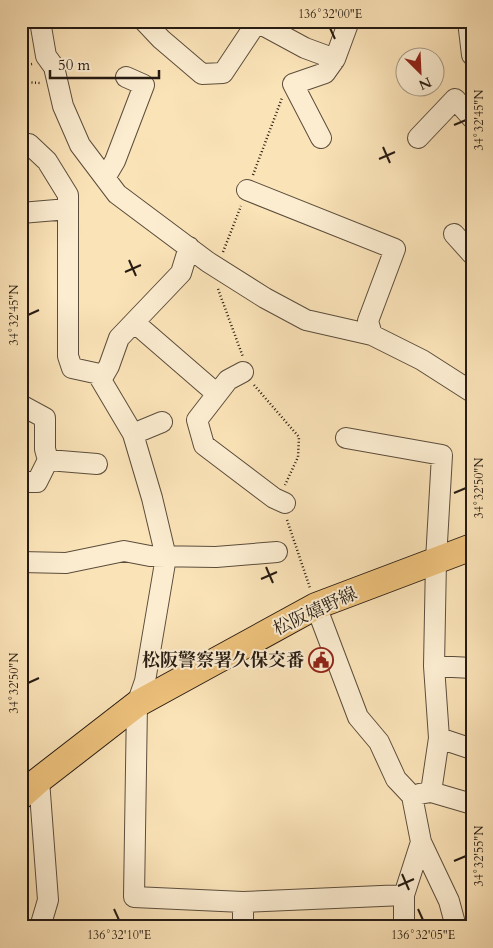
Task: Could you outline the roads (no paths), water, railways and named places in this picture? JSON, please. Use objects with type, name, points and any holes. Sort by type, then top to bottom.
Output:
[{"type":"main road","name":"松阪嬉野線","points":[[30,788],[138,704],[316,606],[472,547]]},
{"type":"street","points":[[40,21],[46,56],[54,67],[63,106],[80,145],[117,194],[208,262],[265,298],[306,320],[372,336],[422,360],[472,392]]},
{"type":"street","points":[[46,56],[52,26],[56,21]]},
{"type":"street","points":[[144,21],[161,39],[202,74],[223,73],[256,22],[305,48],[335,59]]},
{"type":"street","points":[[321,138],[293,84],[325,73],[335,59],[348,21]]},
{"type":"street","points":[[468,21],[472,55]]},
{"type":"street","points":[[104,178],[115,161],[144,85],[126,77]]},
{"type":"street","points":[[418,138],[456,99],[472,118]]},
{"type":"street","points":[[21,145],[30,144],[47,161],[68,195],[68,356],[72,368],[104,375]]},
{"type":"street","points":[[247,190],[395,249],[368,321],[372,336]]},
{"type":"street","points":[[21,214],[68,209]]},
{"type":"street","points":[[454,234],[472,254]]},
{"type":"street","points":[[190,247],[181,273],[119,338],[101,380],[133,434],[152,498],[166,557],[146,681],[138,704],[134,897],[242,902],[404,895]]},
{"type":"street","points":[[135,322],[217,394]]},
{"type":"street","points":[[243,372],[228,380],[197,420],[204,445],[274,498],[284,503]]},
{"type":"street","points":[[21,405],[45,418],[45,449],[48,460],[37,482],[21,482]]},
{"type":"street","points":[[133,434],[162,422]]},
{"type":"street","points":[[346,438],[442,455],[436,560],[434,666],[439,738],[422,794],[421,842],[404,895],[404,927]]},
{"type":"street","points":[[48,460],[97,464]]},
{"type":"street","points":[[21,562],[66,563],[124,551],[150,556],[216,558],[277,552]]},
{"type":"street","points":[[316,606],[358,717],[379,742],[396,779],[422,794],[472,804]]},
{"type":"street","points":[[434,666],[472,668]]},
{"type":"street","points":[[439,738],[472,749]]},
{"type":"street","points":[[30,788],[48,900],[40,927]]},
{"type":"street","points":[[421,842],[449,901],[456,927]]},
{"type":"street","points":[[242,902],[243,927]]},
{"type":"place","name":"松阪警察署久保交番","points":[[321,660]]}]
